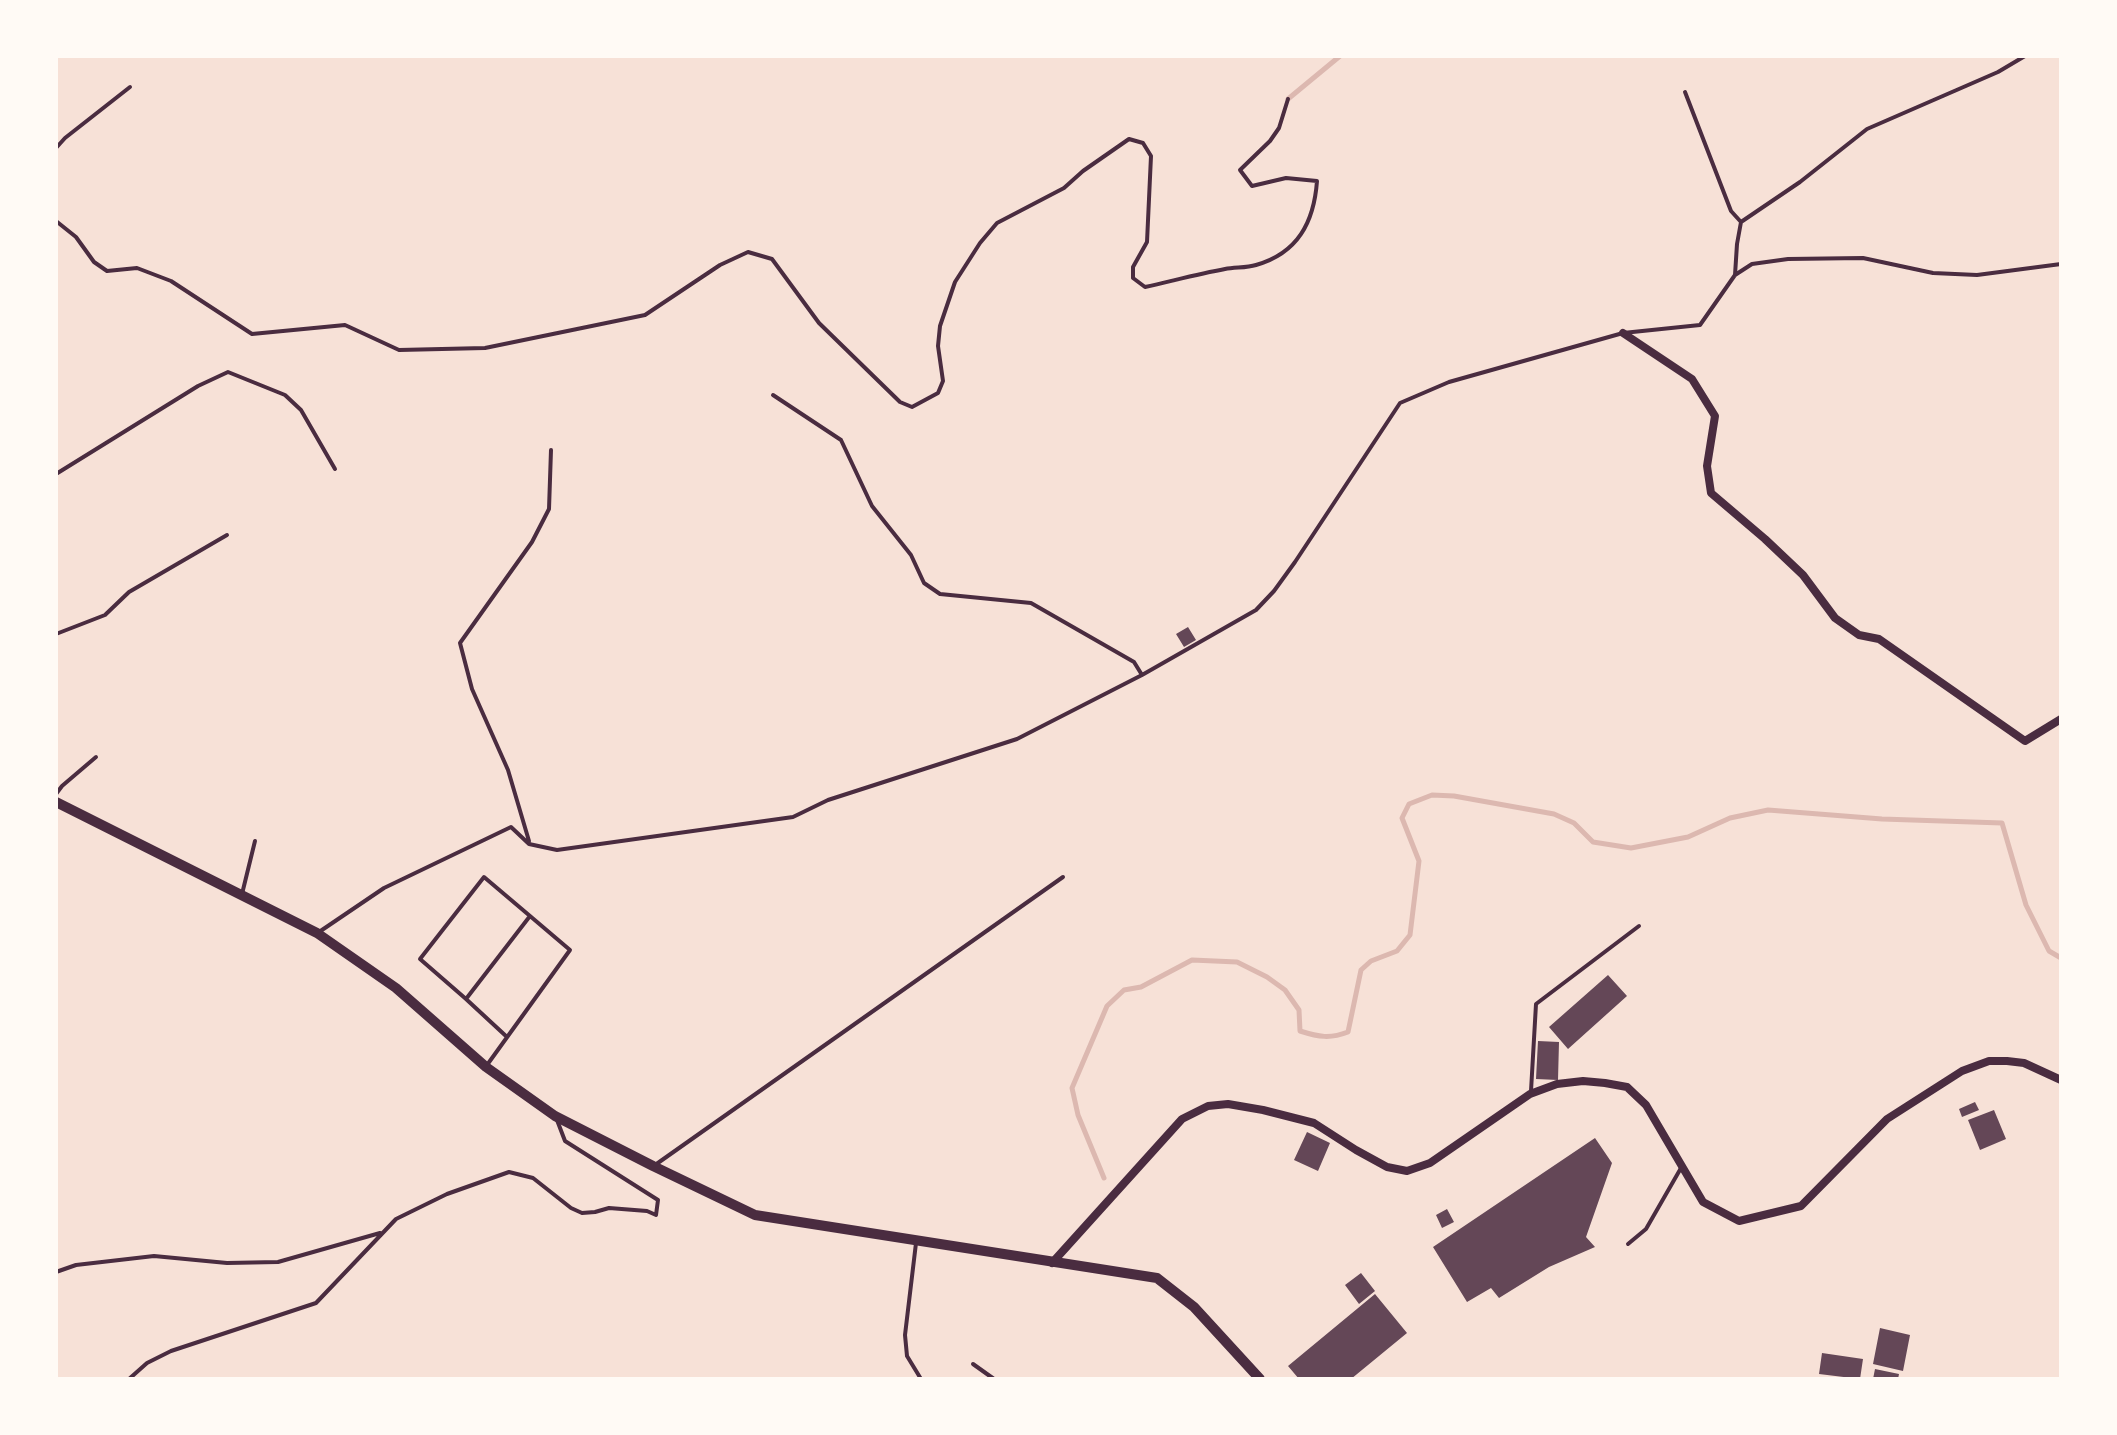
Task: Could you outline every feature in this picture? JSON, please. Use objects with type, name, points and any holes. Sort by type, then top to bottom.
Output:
[{"type":"street","points":[[1623,333],[1692,379],[1715,416],[1707,466],[1711,493],[1803,575],[1835,618],[1859,635],[1879,639],[2025,741],[2061,719]]},
{"type":"street","points":[[56,802],[317,933],[396,988],[486,1067],[555,1116],[755,1215],[1157,1278],[1194,1307],[1260,1379]]},
{"type":"street","points":[[1052,1263],[1182,1119],[1208,1106],[1228,1104],[1314,1123],[1387,1167],[1407,1171],[1430,1163],[1530,1094],[1557,1084],[1583,1081],[1627,1087],[1646,1105],[1703,1202],[1739,1221],[1801,1206],[1887,1119],[1962,1071],[1989,1061],[2007,1061],[2024,1063],[2061,1080]]},
{"type":"lane","points":[[1741,222],[1800,182],[1867,129],[1998,72],[2025,56]]},
{"type":"lane","points":[[56,148],[130,87]]},
{"type":"lane","points":[[1685,92],[1731,211],[1741,222],[1735,275]]},
{"type":"lane","points":[[56,221],[76,237],[94,262],[107,271],[137,268],[171,281],[252,334],[345,325],[399,350],[485,348],[645,315],[720,265],[748,252],[772,259],[819,323],[900,402],[912,407],[938,393],[943,381],[938,346],[940,326],[955,282],[980,243],[997,223],[1064,188],[1129,139],[1143,143],[1151,156],[1147,242],[1133,267],[1133,278],[1145,287],[1225,269],[1255,266],[1279,256],[1297,241],[1306,228],[1316,200],[1317,181],[1286,178],[1252,186],[1240,170],[1279,128],[1288,99]]},
{"type":"lane","points":[[317,933],[384,888],[511,827],[529,844],[557,850],[793,817],[828,800],[1017,739],[1142,675],[1256,610],[1281,581],[1400,403],[1449,382],[1623,333],[1700,325],[1735,275],[1752,264],[1788,259],[1863,258],[1933,273],[1977,275],[2061,264]]},
{"type":"lane","points":[[56,474],[198,386],[228,372],[285,395],[301,410],[335,469]]},
{"type":"lane","points":[[773,395],[841,440],[872,506],[911,555],[924,583],[940,594],[1031,603],[1134,662],[1142,675]]},
{"type":"lane","points":[[529,844],[508,770],[472,689],[460,643],[532,542],[549,509],[551,450]]},
{"type":"lane","points":[[56,634],[105,615],[129,592],[227,535]]},
{"type":"lane","points":[[56,794],[96,757]]},
{"type":"lane","points":[[242,897],[255,841]]},
{"type":"lane","points":[[486,1067],[570,950],[484,877],[420,959],[507,1037]]},
{"type":"lane","points":[[653,1166],[1063,877]]},
{"type":"lane","points":[[466,999],[530,916]]},
{"type":"lane","points":[[1530,1094],[1536,1004],[1639,926]]},
{"type":"lane","points":[[129,1379],[147,1363],[171,1351],[316,1303],[396,1219],[447,1194],[509,1172],[533,1178],[582,1213],[609,1208],[647,1211],[656,1215],[658,1200],[565,1141],[555,1116]]},
{"type":"lane","points":[[1628,1244],[1646,1229],[1682,1165]]},
{"type":"lane","points":[[56,1272],[76,1265],[154,1256],[227,1263],[278,1262],[382,1233]]},
{"type":"lane","points":[[916,1240],[905,1335],[907,1356],[921,1379]]},
{"type":"lane","points":[[973,1364],[994,1379]]},
{"type":"building","points":[[1188,627],[1196,640],[1184,647],[1176,634]]},
{"type":"building","points":[[1608,975],[1627,996],[1568,1049],[1549,1027]]},
{"type":"building","points":[[1538,1041],[1559,1042],[1558,1080],[1536,1079]]},
{"type":"building","points":[[1975,1102],[1979,1110],[1962,1117],[1959,1109]]},
{"type":"building","points":[[1994,1110],[2006,1139],[1980,1150],[1968,1120]]},
{"type":"building","points":[[1307,1132],[1330,1143],[1318,1171],[1294,1160]]},
{"type":"building","points":[[1595,1138],[1612,1163],[1586,1237],[1595,1247],[1549,1267],[1499,1298],[1491,1288],[1467,1302],[1433,1247]]},
{"type":"building","points":[[1447,1209],[1454,1222],[1442,1228],[1436,1215]]},
{"type":"building","points":[[1361,1273],[1375,1291],[1359,1304],[1345,1285]]},
{"type":"building","points":[[1375,1294],[1407,1333],[1351,1379],[1299,1379],[1288,1366]]},
{"type":"building","points":[[1880,1328],[1910,1335],[1903,1371],[1873,1364]]},
{"type":"building","points":[[1822,1353],[1863,1359],[1860,1379],[1819,1374]]},
{"type":"building","points":[[1875,1369],[1899,1374],[1898,1379],[1873,1379]]},
{"type":"waterway","points":[[1288,99],[1340,56]]},
{"type":"waterway","points":[[1104,1178],[1078,1115],[1072,1088],[1107,1006],[1124,990],[1141,987],[1192,960],[1237,962],[1285,990],[1299,1010],[1300,1031],[1324,1036],[1348,1032],[1361,970],[1371,961],[1397,951],[1410,935],[1419,861],[1402,818],[1409,804],[1432,795],[1554,814],[1574,823],[1593,842],[1631,848],[1688,837],[1730,818],[1768,810],[1882,819],[2002,823],[2026,905],[2049,951],[2061,958]]}]
